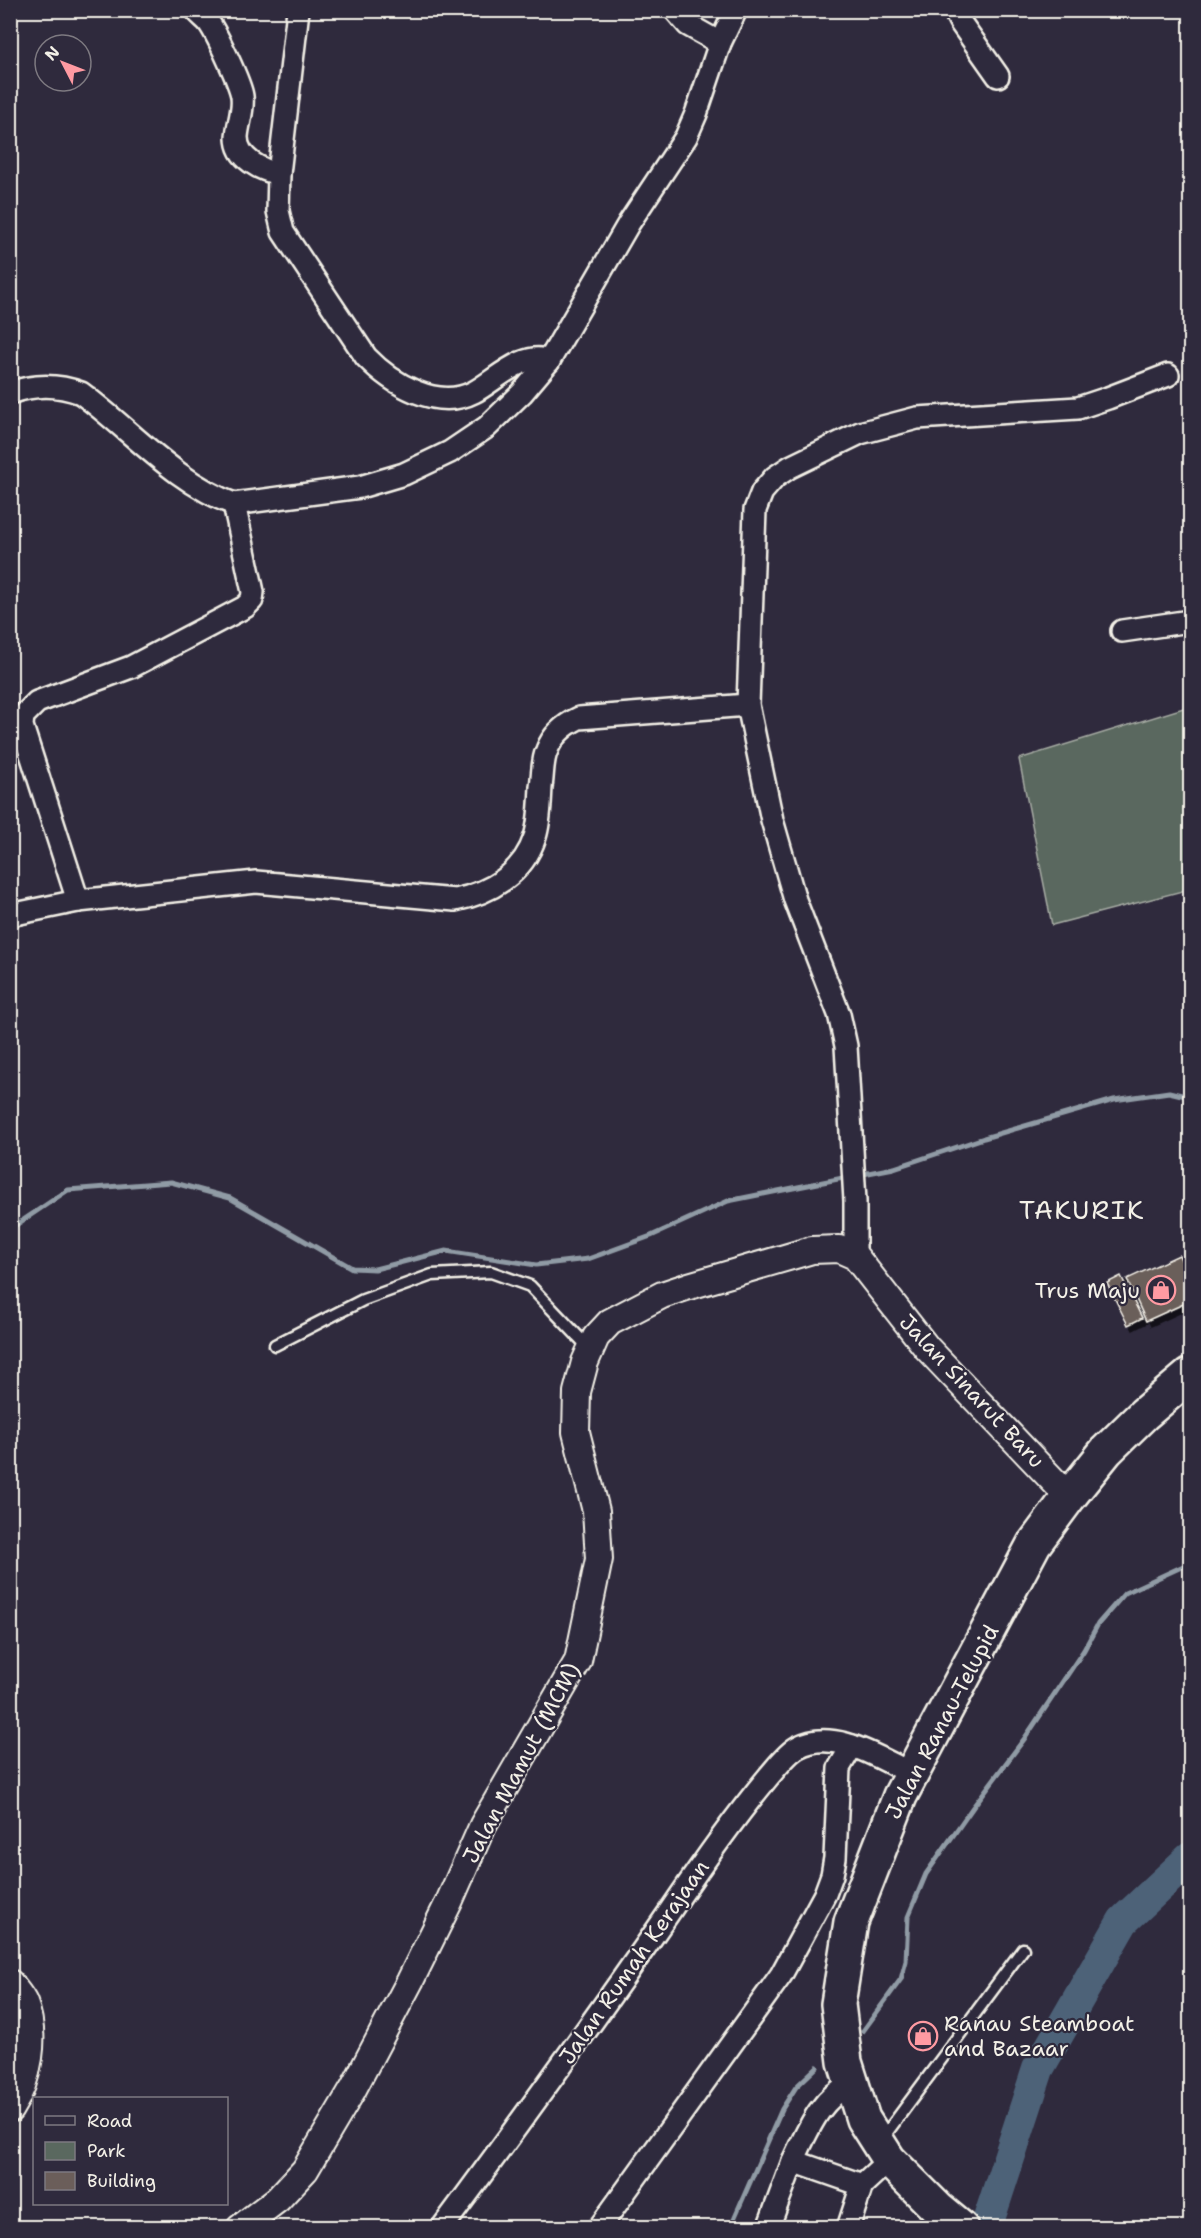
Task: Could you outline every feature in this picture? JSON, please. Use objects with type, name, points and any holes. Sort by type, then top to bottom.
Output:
[{"type":"highway","name":"Jalan Ranau-Telupid","points":[[949,2218],[884,2152],[863,2119],[845,2062],[838,2004],[851,1922],[900,1796],[1034,1544],[1106,1451],[1144,1414],[1191,1375]]},
{"type":"street","points":[[196,10],[209,23],[242,94],[243,107],[237,137],[238,146],[252,164],[265,171],[279,174]]},
{"type":"street","points":[[298,10],[279,174],[278,211],[283,232],[366,357],[381,373],[406,387],[437,399],[473,393],[522,363],[534,359],[543,358],[549,362]]},
{"type":"street","points":[[675,10],[688,24],[720,42]]},
{"type":"street","points":[[10,393],[41,385],[63,386],[81,393],[184,477],[218,498],[234,504],[360,487],[404,474],[450,452],[487,426],[522,393],[549,362],[629,223],[686,137],[720,42],[736,10]]},
{"type":"street","points":[[954,10],[998,76]]},
{"type":"street","points":[[855,1256],[855,1201],[846,1046],[839,1014],[795,900],[772,820],[748,705],[755,510],[762,492],[775,477],[860,433],[916,418],[1078,408],[1168,375]]},
{"type":"street","points":[[78,901],[22,726],[23,716],[28,708],[37,702],[131,667],[245,608],[252,600],[253,592],[234,504]]},
{"type":"street","points":[[1122,631],[1191,621]]},
{"type":"street","points":[[10,915],[78,901],[256,882],[455,900],[476,895],[496,886],[514,871],[528,853],[536,835],[546,751],[564,725],[579,718],[748,705]]},
{"type":"street","name":"Jalan Mamut (MCM)","points":[[240,2228],[278,2199],[306,2170],[353,2089],[410,1981],[449,1902],[483,1825],[578,1661],[599,1559],[596,1511],[576,1432],[578,1392],[596,1337],[610,1322],[671,1292],[812,1250],[839,1249],[855,1256]]},
{"type":"street","name":"Jalan Sinarut Baru","points":[[855,1256],[927,1348],[1069,1497]]},
{"type":"street","name":"Jalan Rumah Kerajaan","points":[[442,2228],[596,2017],[751,1798],[797,1747],[813,1741],[836,1742],[852,1746],[912,1774]]},
{"type":"street","points":[[599,2228],[781,1975],[825,1894],[835,1858],[839,1768],[852,1746]]},
{"type":"street","points":[[10,1983],[23,2002],[29,2024],[31,2049],[19,2095],[10,2109]]},
{"type":"street","points":[[768,2228],[793,2161],[814,2117],[840,2089],[852,2083]]},
{"type":"street","points":[[848,2228],[862,2184],[884,2152]]},
{"type":"street","points":[[793,2161],[862,2184]]},
{"type":"lane","points":[[275,1345],[363,1300],[432,1275],[491,1272],[530,1286],[590,1350]]},
{"type":"lane","points":[[884,2152],[1023,1948]]},
{"type":"green space","points":[[1190,706],[1190,889],[1052,925],[1019,759]]},
{"type":"building","name":"Trus Maju","points":[[1179,1255],[1190,1280],[1190,1301],[1146,1321],[1127,1279]]},
{"type":"building","points":[[1121,1276],[1142,1318],[1128,1325],[1107,1283]]},
{"type":"waterway","points":[[858,1175],[894,1168],[984,1138],[1114,1100],[1169,1092],[1190,1097]]},
{"type":"waterway","points":[[10,1229],[68,1190],[171,1182],[230,1198],[352,1268],[375,1269],[446,1251],[536,1265],[588,1259],[651,1236],[728,1201],[848,1177]]},
{"type":"waterway","points":[[863,2031],[901,1979],[906,1961],[908,1917],[926,1874],[1025,1738],[1084,1650],[1098,1624],[1125,1593],[1190,1563]]},
{"type":"waterway","points":[[986,2228],[1038,2069],[1123,1921],[1190,1858]]},
{"type":"waterway","points":[[730,2228],[782,2109],[796,2087],[817,2067]]},
{"type":"place","name":"Trus Maju","points":[[1161,1290]]},
{"type":"place","name":"Ranau Steamboat and Bazaar","points":[[923,2036]]},
{"type":"district","name":"TAKURIK","points":[[1082,1209]]}]
